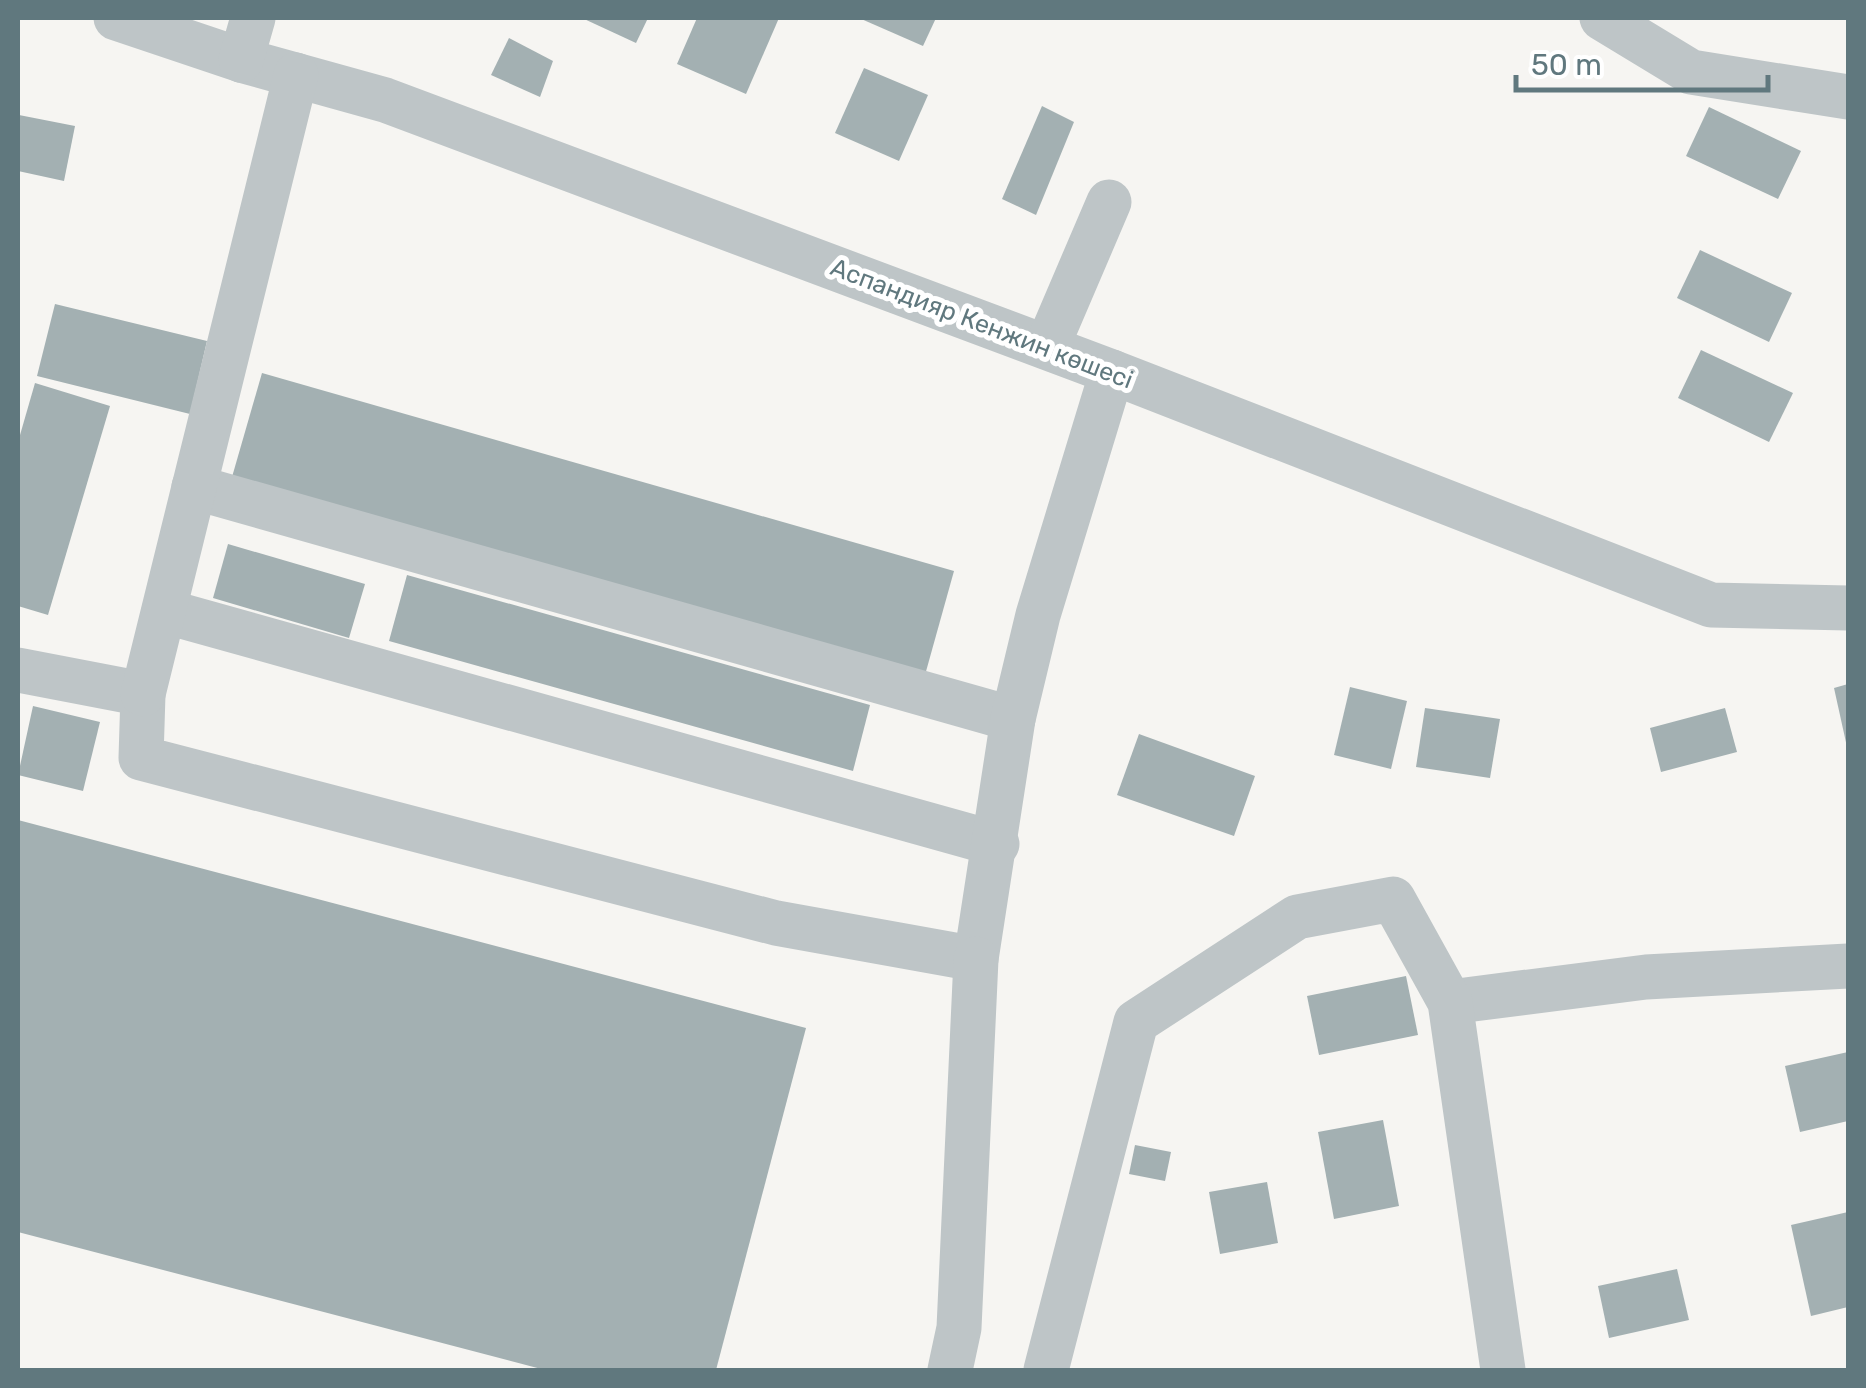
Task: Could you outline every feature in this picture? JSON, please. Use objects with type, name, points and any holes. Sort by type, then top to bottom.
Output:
[{"type":"street","name":"Аспандияр Кенжин көшесі","points":[[116,18],[241,60],[385,100],[1112,372],[1711,605],[1848,608]]},
{"type":"street","points":[[241,60],[253,18]]},
{"type":"street","points":[[1602,18],[1691,72],[1848,97]]},
{"type":"street","points":[[296,75],[143,694],[142,758],[776,923],[976,960]]},
{"type":"street","points":[[1047,348],[1109,202]]},
{"type":"street","points":[[950,1370],[959,1328],[976,960],[1013,718],[1038,615],[1112,372]]},
{"type":"street","points":[[194,487],[1013,718]]},
{"type":"street","points":[[164,611],[996,844]]},
{"type":"street","points":[[18,670],[143,694]]},
{"type":"street","points":[[1046,1370],[1136,1022],[1297,917],[1393,899],[1450,1002],[1503,1370]]},
{"type":"street","points":[[1450,1002],[1646,977],[1848,966]]},
{"type":"building","points":[[582,18],[648,18],[636,43]]},
{"type":"building","points":[[697,18],[779,18],[746,94],[677,64]]},
{"type":"building","points":[[859,18],[936,18],[923,46]]},
{"type":"building","points":[[509,38],[553,61],[540,97],[491,75]]},
{"type":"building","points":[[864,68],[928,95],[899,161],[835,133]]},
{"type":"building","points":[[1042,106],[1074,122],[1036,215],[1002,199]]},
{"type":"building","points":[[1709,107],[1801,151],[1778,199],[1686,156]]},
{"type":"building","points":[[19,115],[75,126],[64,181],[18,171]]},
{"type":"building","points":[[1700,250],[1792,293],[1769,342],[1677,298]]},
{"type":"building","points":[[55,304],[207,341],[190,414],[37,376]]},
{"type":"building","points":[[1701,350],[1793,393],[1769,442],[1678,398]]},
{"type":"building","points":[[262,373],[954,571],[925,675],[232,477]]},
{"type":"building","points":[[35,383],[110,406],[48,615],[18,606],[18,442]]},
{"type":"building","points":[[228,544],[365,584],[349,638],[213,598]]},
{"type":"building","points":[[407,575],[870,705],[853,771],[389,641]]},
{"type":"building","points":[[1848,684],[1848,747],[1847,747],[1834,688]]},
{"type":"building","points":[[1350,687],[1407,701],[1391,769],[1334,755]]},
{"type":"building","points":[[33,706],[100,722],[83,791],[18,775]]},
{"type":"building","points":[[1425,708],[1500,719],[1490,778],[1416,767]]},
{"type":"building","points":[[1725,708],[1737,752],[1661,772],[1650,728]]},
{"type":"building","points":[[1139,734],[1255,776],[1234,836],[1117,795]]},
{"type":"building","points":[[18,820],[806,1028],[716,1370],[545,1370],[18,1232]]},
{"type":"building","points":[[1406,976],[1418,1035],[1319,1055],[1307,996]]},
{"type":"building","points":[[1848,1052],[1848,1121],[1800,1132],[1785,1066]]},
{"type":"building","points":[[1383,1120],[1399,1206],[1334,1219],[1318,1132]]},
{"type":"building","points":[[1135,1145],[1171,1152],[1165,1181],[1129,1174]]},
{"type":"building","points":[[1267,1182],[1278,1243],[1220,1254],[1209,1192]]},
{"type":"building","points":[[1848,1212],[1848,1307],[1811,1316],[1791,1225]]},
{"type":"building","points":[[1677,1269],[1689,1320],[1609,1338],[1598,1286]]}]
